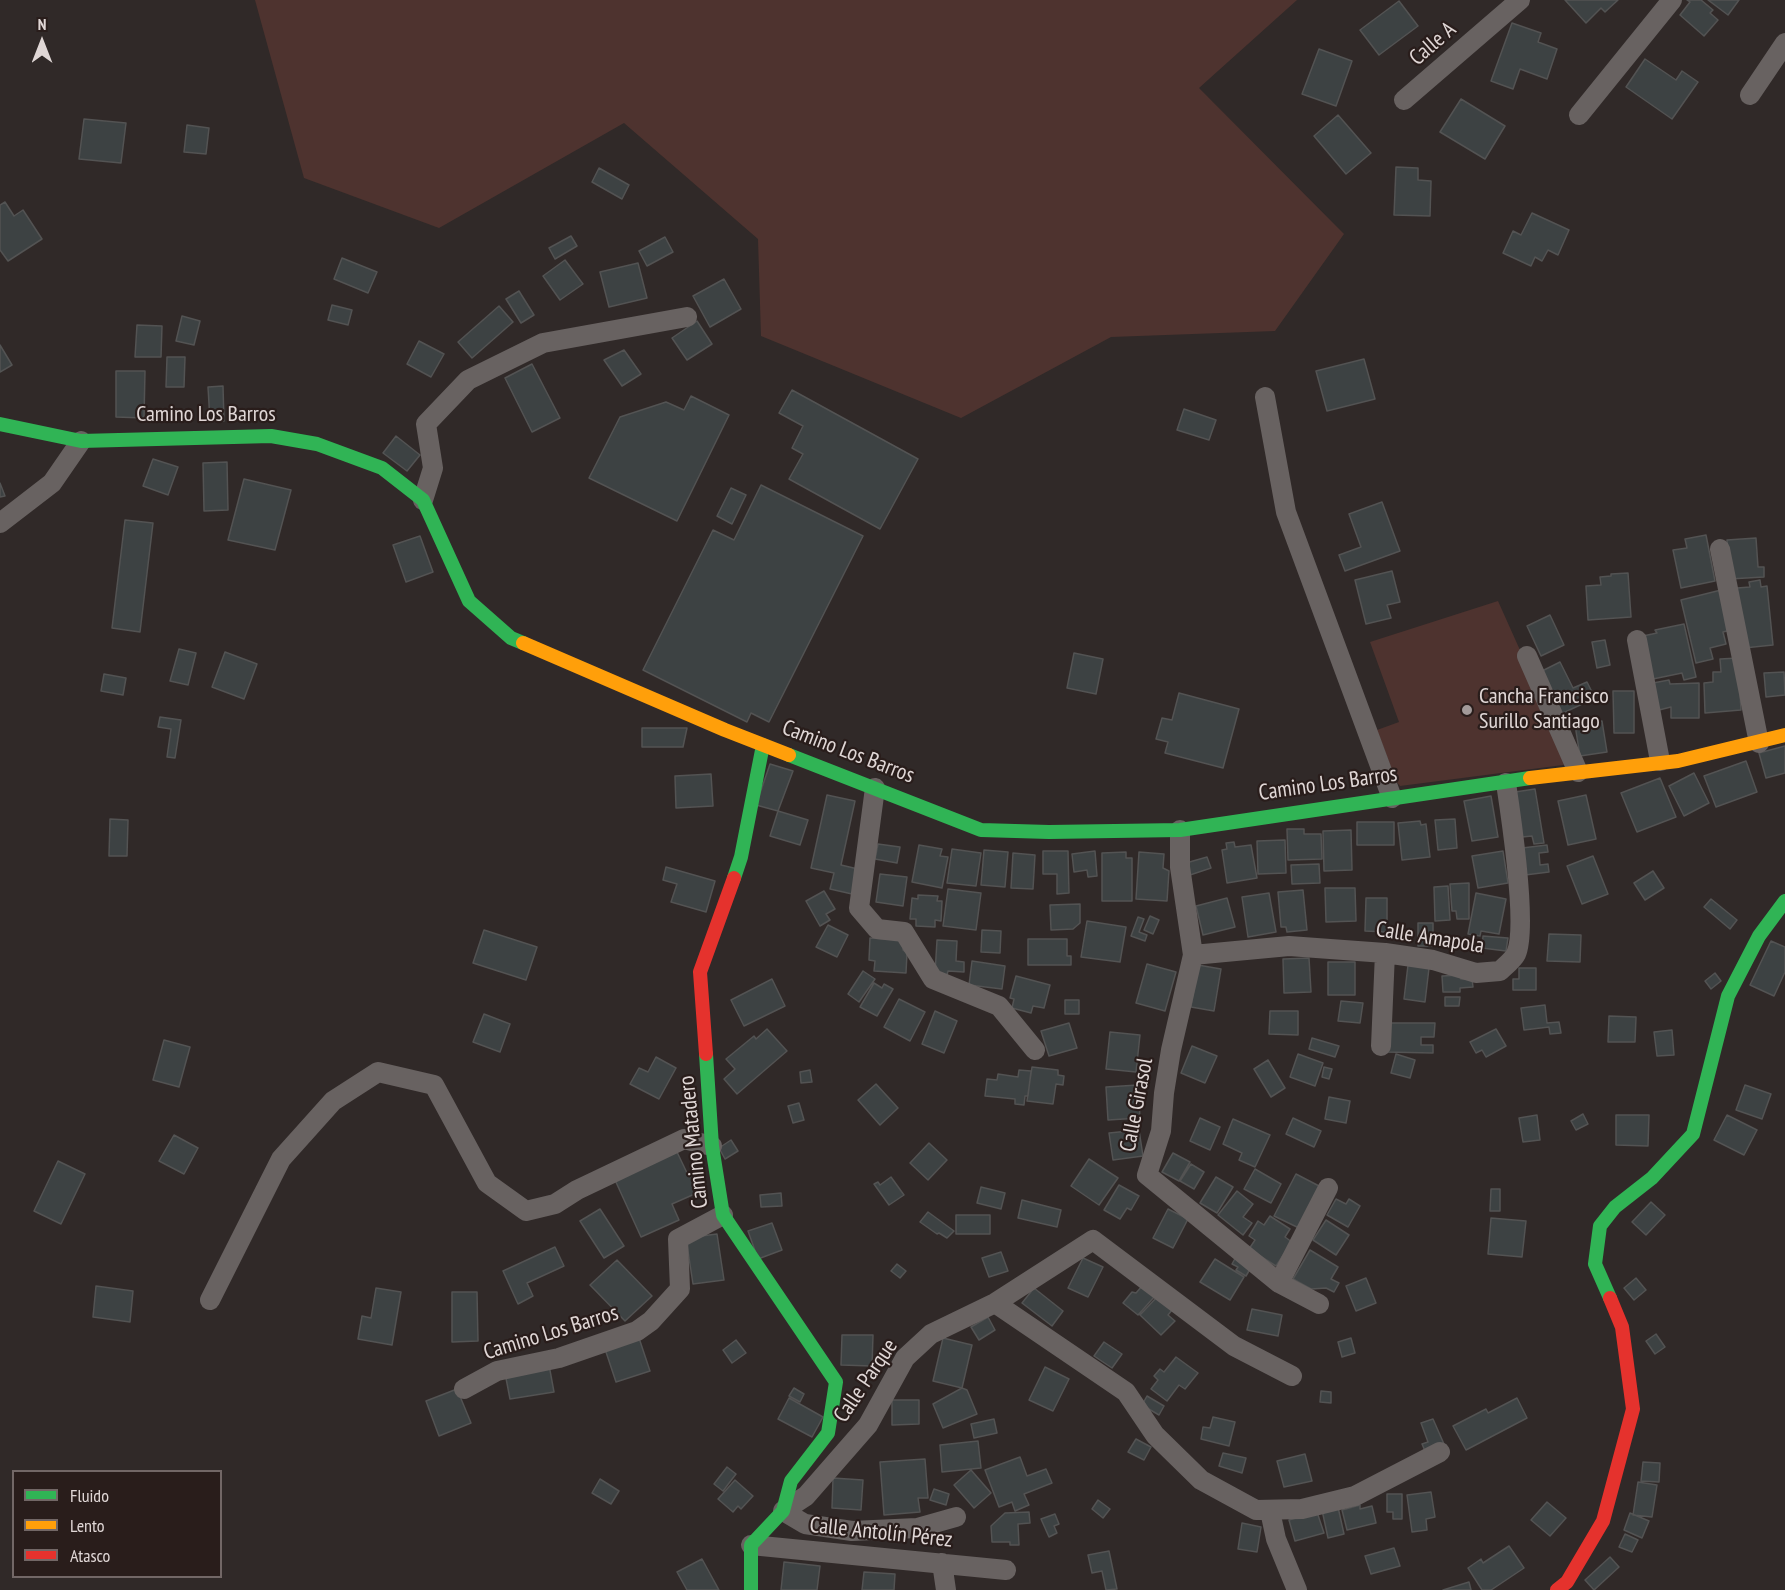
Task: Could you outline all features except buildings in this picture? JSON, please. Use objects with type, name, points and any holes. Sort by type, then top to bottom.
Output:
[{"type":"street","name":"Calle A","points":[[1404,100],[1520,0]]},
{"type":"street","points":[[1579,115],[1672,0]]},
{"type":"street","points":[[1750,95],[1785,43]]},
{"type":"street","points":[[423,500],[433,468],[426,424],[468,380],[543,343],[687,317]]},
{"type":"street","points":[[1265,397],[1286,512],[1392,798]]},
{"type":"street","name":"Camino Los Barros","points":[[0,424],[81,441],[271,436],[317,444],[382,468],[423,500],[469,601],[511,638],[724,730],[981,830],[1049,832],[1180,830],[1392,798],[1678,760],[1759,743],[1785,735]]},
{"type":"street","points":[[0,523],[52,483],[81,441]]},
{"type":"street","points":[[1720,549],[1759,743]]},
{"type":"street","points":[[1637,640],[1660,761]]},
{"type":"street","points":[[1527,656],[1578,772]]},
{"type":"street","name":"Camino Matadero","points":[[752,1545],[783,1511],[791,1481],[828,1433],[836,1382],[723,1215],[712,1146],[700,972],[741,857],[763,745]]},
{"type":"street","name":"Calle Amapola","points":[[1193,955],[1289,946],[1385,953],[1433,960],[1476,973],[1500,971],[1516,955],[1521,933],[1506,783]]},
{"type":"street","points":[[875,788],[859,908],[877,929],[904,932],[933,979],[999,1006],[1035,1050]]},
{"type":"street","name":"Calle Girasol","points":[[1180,830],[1180,867],[1193,955],[1171,1050],[1161,1131],[1147,1175],[1279,1283],[1319,1304]]},
{"type":"street","points":[[1557,1590],[1567,1582],[1603,1521],[1633,1409],[1622,1327],[1595,1264],[1600,1226],[1615,1207],[1652,1178],[1693,1134],[1728,996],[1759,936],[1785,901]]},
{"type":"street","points":[[1381,1046],[1385,953]]},
{"type":"street","points":[[210,1300],[281,1159],[333,1101],[378,1072],[435,1085],[487,1183],[526,1211],[555,1204],[577,1190],[684,1139],[712,1146]]},
{"type":"street","points":[[1279,1283],[1328,1188]]},
{"type":"street","name":"Camino Los Barros","points":[[464,1389],[497,1371],[559,1358],[644,1326],[680,1289],[678,1239],[723,1215]]},
{"type":"street","name":"Calle Parque","points":[[783,1511],[806,1496],[868,1425],[905,1358],[931,1334],[996,1303],[1093,1240],[1234,1346],[1292,1376]]},
{"type":"street","points":[[996,1303],[1126,1392],[1155,1435],[1201,1480],[1256,1510],[1302,1509],[1355,1496],[1440,1452]]},
{"type":"street","points":[[783,1511],[805,1524],[852,1532],[917,1528],[956,1517]]},
{"type":"street","points":[[1270,1511],[1276,1539],[1297,1590]]},
{"type":"street","points":[[751,1590],[752,1545]]},
{"type":"street","name":"Calle Antolín Pérez","points":[[752,1545],[1006,1570]]},
{"type":"street","points":[[942,1563],[946,1590]]},
{"type":"shaded area","points":[[255,0],[1297,0],[1199,88],[1344,234],[1275,331],[1111,337],[961,418],[761,336],[758,239],[624,123],[439,228],[304,178]]},
{"type":"shaded area","points":[[1498,601],[1571,764],[1400,786],[1396,781],[1377,730],[1399,722],[1370,642]]},
{"type":"traffic: fast","points":[[0,424],[81,441],[271,436],[317,444],[382,468],[423,500],[469,601],[511,638],[523,643]]},
{"type":"traffic: fast","points":[[734,878],[741,857],[763,745]]},
{"type":"traffic: fast","points":[[789,755],[981,830],[1049,832],[1180,830],[1530,778]]},
{"type":"traffic: fast","points":[[1610,1298],[1595,1264],[1600,1226],[1615,1207],[1652,1178],[1693,1134],[1728,996],[1759,936],[1785,901]]},
{"type":"traffic: fast","points":[[706,1054],[712,1146],[723,1215],[836,1382],[828,1433],[791,1481],[783,1511],[751,1545],[751,1590]]},
{"type":"traffic: slow","points":[[523,643],[789,755]]},
{"type":"traffic: slow","points":[[1530,778],[1678,761],[1785,735]]},
{"type":"traffic: jam","points":[[706,1054],[700,972],[734,878]]},
{"type":"traffic: jam","points":[[1557,1590],[1567,1582],[1603,1521],[1633,1409],[1622,1327],[1610,1298]]},
{"type":"place","name":"Cancha Francisco Surillo Santiago","points":[[1467,710]]}]
